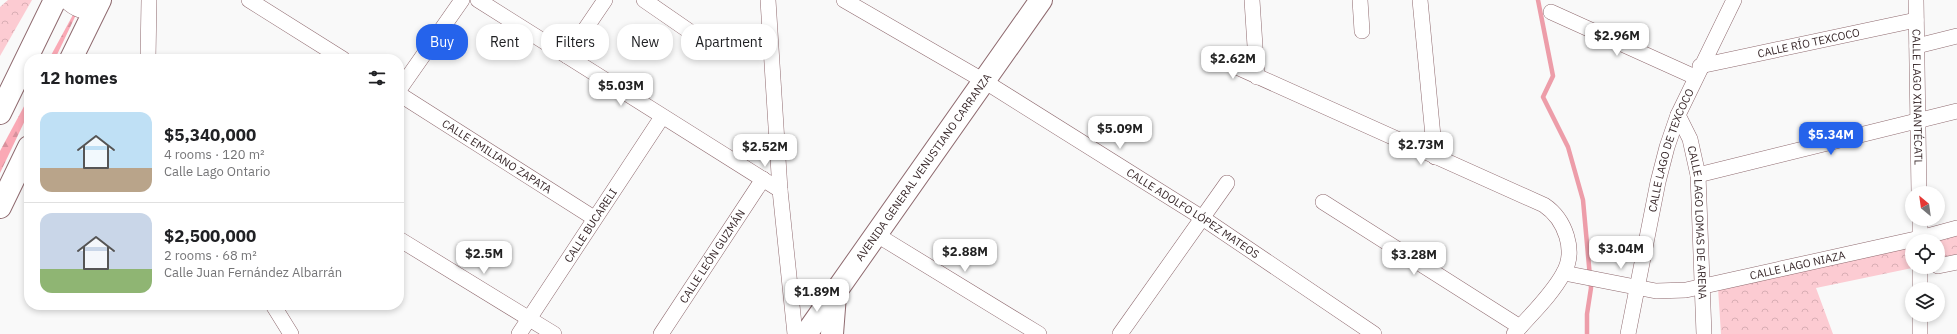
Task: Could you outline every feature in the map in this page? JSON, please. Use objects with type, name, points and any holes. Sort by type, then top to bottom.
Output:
[{"type":"main road","points":[[29,54],[55,0]]},
{"type":"main road","name":"AVENIDA GENERAL VENUSTIANO CARRANZA","points":[[806,334],[835,295],[1041,0]]},
{"type":"main road","points":[[74,54],[98,5]]},
{"type":"main road","points":[[0,113],[24,64]]},
{"type":"main road","points":[[0,207],[24,157]]},
{"type":"main road","points":[[832,334],[835,295]]},
{"type":"street","points":[[68,0],[75,6],[82,9],[98,5]]},
{"type":"street","points":[[148,54],[149,0]]},
{"type":"street","points":[[249,0],[335,54]]},
{"type":"street","points":[[404,83],[462,0]]},
{"type":"street","points":[[478,0],[541,40]]},
{"type":"street","points":[[589,24],[605,0]]},
{"type":"street","points":[[644,0],[681,26]]},
{"type":"street","points":[[768,0],[780,190],[795,334]]},
{"type":"street","name":"CALLE ADOLFO LÓPEZ MATEOS","points":[[844,0],[984,81],[1202,217],[1374,334]]},
{"type":"street","points":[[1252,0],[1256,77]]},
{"type":"street","points":[[1360,0],[1362,31]]},
{"type":"street","points":[[1420,0],[1435,157]]},
{"type":"street","name":"CALLE LAGO DE TEXCOCO","points":[[1628,334],[1658,182],[1678,115],[1734,0]]},
{"type":"street","name":"CALLE LAGO XINANTÉCATL","points":[[1916,0],[1919,186]]},
{"type":"street","points":[[1551,12],[1698,72]]},
{"type":"street","name":"CALLE RÍO TEXCOCO","points":[[1698,72],[1916,20]]},
{"type":"street","points":[[1917,46],[1957,36]]},
{"type":"street","points":[[573,60],[780,190]]},
{"type":"street","points":[[1221,60],[1544,205],[1553,211],[1564,227],[1567,237],[1568,254],[1564,273],[1517,331],[1323,202]]},
{"type":"street","name":"CALLE EMILIANO ZAPATA","points":[[404,97],[594,218]]},
{"type":"street","points":[[1698,175],[1957,111]]},
{"type":"street","name":"CALLE LAGO LOMAS DE ARENA","points":[[1678,115],[1690,139],[1698,175],[1704,334]]},
{"type":"street","name":"CALLE BUCARELI","points":[[519,334],[594,218],[662,117]]},
{"type":"street","name":"CALLE LEÓN GUZMÁN","points":[[661,334],[763,179]]},
{"type":"street","points":[[1120,334],[1227,183]]},
{"type":"street","name":"CALLE LAGO NIAZA","points":[[1938,234],[1957,228]]},
{"type":"street","points":[[876,235],[1039,334]]},
{"type":"street","points":[[404,243],[554,334]]},
{"type":"street","name":"CALLE LAGO NIAZA","points":[[1564,273],[1656,291],[1671,291],[1703,286],[1905,243]]},
{"type":"street","points":[[1945,265],[1957,262]]},
{"type":"street","points":[[276,310],[291,334]]},
{"type":"street","points":[[1920,322],[1920,334]]},
{"type":"green space","points":[[8,0],[32,0],[0,56],[0,7]]},
{"type":"green space","points":[[81,0],[83,0],[57,54],[52,54]]},
{"type":"green space","points":[[24,106],[24,123],[0,173],[0,151]]},
{"type":"green space","points":[[1957,233],[1957,259],[1945,262],[1945,236]]},
{"type":"green space","points":[[1905,245],[1905,269],[1816,288],[1833,334],[1721,334],[1718,288]]},
{"type":"waterway","points":[[1538,0],[1553,76],[1543,97],[1568,147],[1583,200],[1591,288],[1587,314],[1587,334]]}]
